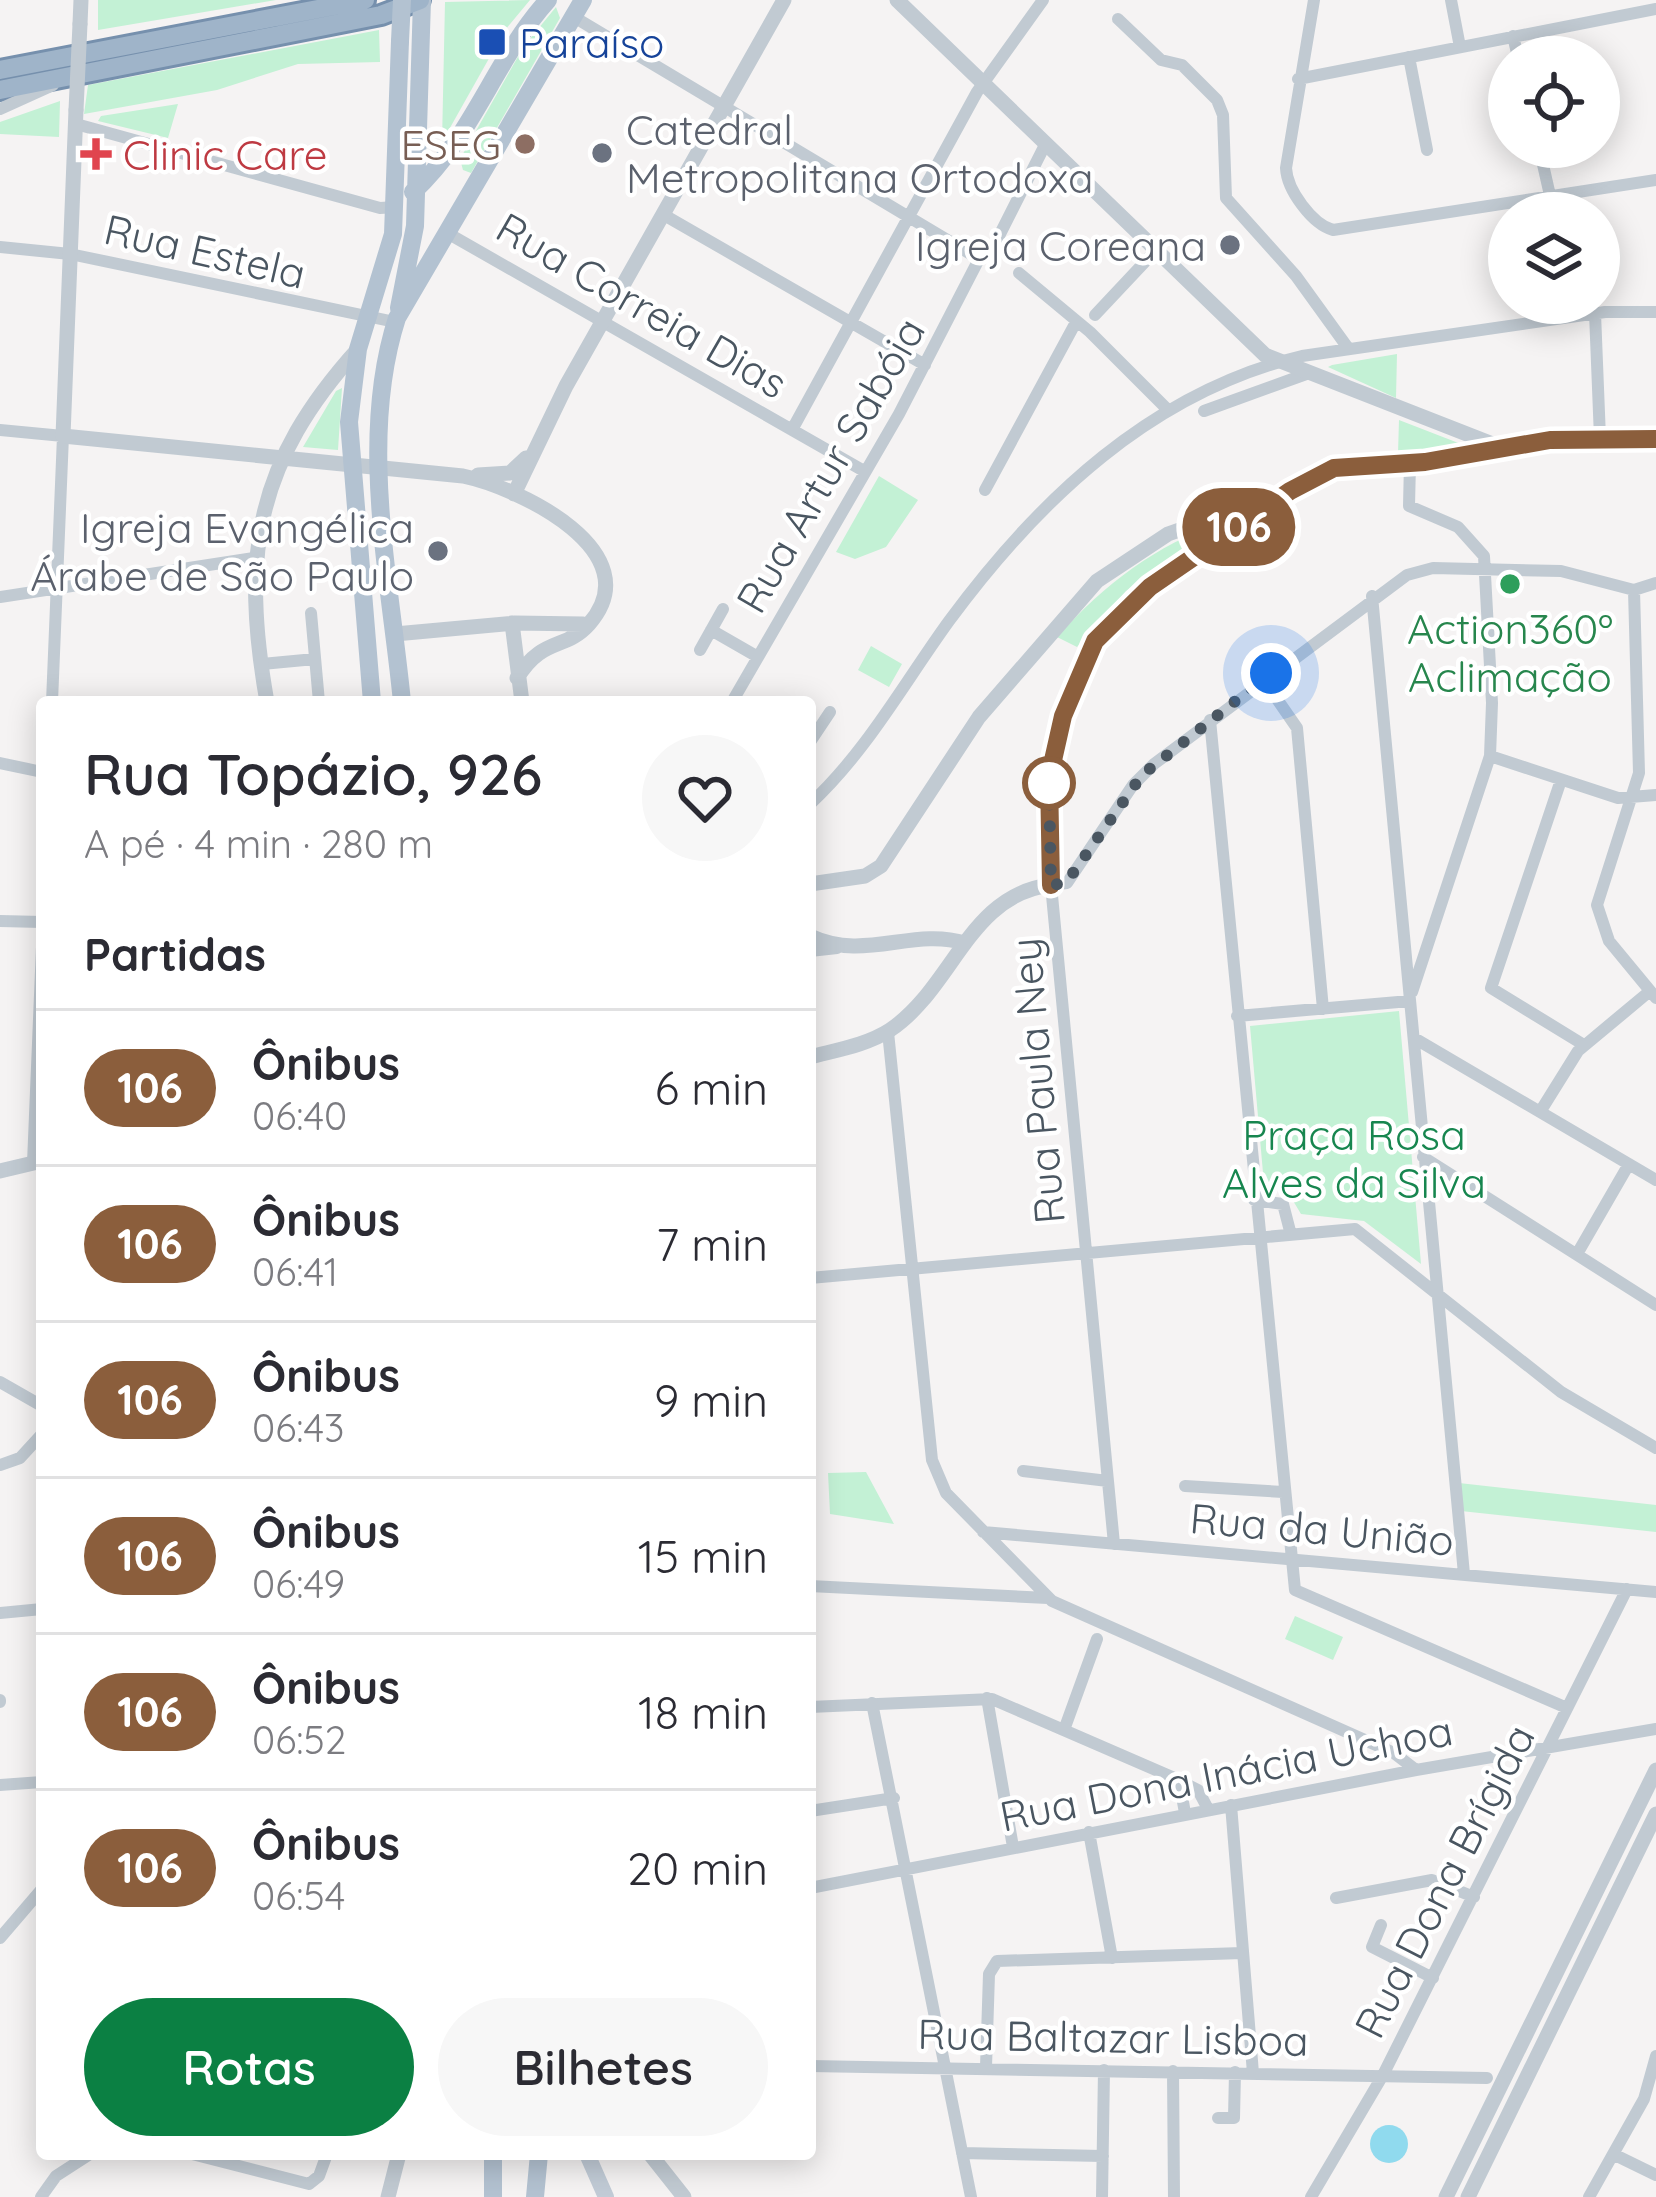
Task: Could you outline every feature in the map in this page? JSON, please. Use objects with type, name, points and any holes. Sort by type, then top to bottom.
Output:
[{"type":"highway","points":[[0,70],[365,0]]},
{"type":"highway","points":[[0,91],[381,15],[421,0]]},
{"type":"main road","points":[[371,696],[350,465],[358,350],[388,255],[396,207],[402,0]]},
{"type":"main road","points":[[401,696],[380,469],[380,391],[412,251],[418,188],[421,0]]},
{"type":"main road","points":[[396,207],[448,159],[516,38],[548,0]]},
{"type":"main road","points":[[396,320],[575,6]]},
{"type":"main road","points":[[493,2160],[493,2197]]},
{"type":"main road","points":[[535,2197],[538,2160]]},
{"type":"main road","points":[[590,2160],[606,2197]]},
{"type":"street","points":[[52,696],[81,0]]},
{"type":"street","points":[[514,494],[530,453],[784,0]]},
{"type":"street","points":[[897,0],[1265,355],[1302,376],[1498,446]]},
{"type":"street","points":[[793,428],[984,83],[1043,0]]},
{"type":"street","points":[[1314,0],[1286,179],[1322,227],[1333,230],[1488,206]]},
{"type":"street","points":[[1451,0],[1460,47]]},
{"type":"street","points":[[575,6],[723,107],[909,217]]},
{"type":"street","points":[[1513,36],[1656,9]]},
{"type":"street","points":[[1118,19],[1161,60],[1182,65],[1217,100],[1223,115],[1226,198],[1297,276],[1348,348]]},
{"type":"street","points":[[1298,79],[1488,41]]},
{"type":"street","points":[[1409,57],[1427,150]]},
{"type":"street","points":[[0,109],[61,80]]},
{"type":"street","points":[[76,117],[380,208],[396,207]]},
{"type":"street","points":[[997,241],[1046,143]]},
{"type":"street","points":[[1576,192],[1656,180]]},
{"type":"street","points":[[664,214],[926,364]]},
{"type":"street","name":"Rua Artur Sabóia","points":[[735,696],[926,364],[979,260],[909,217]]},
{"type":"street","name":"Rua Correia Dias","points":[[449,234],[864,471]]},
{"type":"street","name":"Rua Estela","points":[[0,247],[70,254],[368,319],[396,320]]},
{"type":"street","points":[[1095,315],[1157,249]]},
{"type":"street","points":[[1018,272],[1166,410]]},
{"type":"street","points":[[1620,313],[1656,312]]},
{"type":"street","points":[[986,490],[1076,322]]},
{"type":"street","points":[[816,796],[872,735],[950,620],[1096,458],[1166,410],[1280,362],[1488,324]]},
{"type":"street","points":[[1595,324],[1600,438]]},
{"type":"street","points":[[266,696],[254,558],[263,510],[284,455],[358,350]]},
{"type":"street","points":[[1204,411],[1302,376]]},
{"type":"street","points":[[0,430],[464,476],[510,473],[530,453]]},
{"type":"street","points":[[1460,433],[1469,446],[1464,453]]},
{"type":"street","points":[[816,1055],[888,1032],[933,991],[976,926],[1006,899],[1030,887],[1051,885],[1049,778],[1059,728],[1087,656],[1123,609],[1290,491],[1334,468],[1410,464],[1498,446],[1600,438],[1647,438],[1656,449]]},
{"type":"street","points":[[1410,464],[1409,506],[1465,532],[1481,549],[1487,573],[1490,756],[1410,1000]]},
{"type":"street","points":[[464,476],[514,494],[588,540],[601,559],[604,593],[593,619],[580,632],[540,648],[517,678]]},
{"type":"street","points":[[816,883],[866,876],[881,866],[979,717],[1113,566],[1154,540],[1290,491]]},
{"type":"street","points":[[1226,512],[1238,520],[1232,531]]},
{"type":"street","points":[[0,597],[254,558]]},
{"type":"street","name":"Rua Paula Ney","points":[[1114,1544],[1051,885],[1066,883],[1142,775],[1372,596],[1407,575],[1433,568],[1561,572],[1634,590]]},
{"type":"street","points":[[1540,1112],[1584,1045],[1653,994],[1612,946],[1597,905],[1634,797],[1640,765],[1634,590],[1656,583]]},
{"type":"street","points":[[1372,596],[1464,1574]]},
{"type":"street","points":[[700,650],[723,609]]},
{"type":"street","points":[[311,613],[319,696]]},
{"type":"street","points":[[395,634],[512,623],[577,626],[593,619]]},
{"type":"street","points":[[512,623],[521,696]]},
{"type":"street","points":[[711,630],[758,657]]},
{"type":"street","points":[[262,664],[315,659]]},
{"type":"street","points":[[1263,679],[1297,728],[1323,1009]]},
{"type":"street","points":[[816,733],[830,712]]},
{"type":"street","points":[[1210,720],[1256,1234],[1295,1590],[1567,1708]]},
{"type":"street","points":[[1490,756],[1618,798],[1656,795]]},
{"type":"street","points":[[0,764],[36,771]]},
{"type":"street","points":[[1561,780],[1491,988],[1584,1045]]},
{"type":"street","points":[[0,921],[36,922]]},
{"type":"street","points":[[1406,954],[1418,951],[1431,934]]},
{"type":"street","points":[[816,939],[837,948]]},
{"type":"street","points":[[816,950],[937,939],[965,944]]},
{"type":"street","points":[[1237,1016],[1410,1000]]},
{"type":"street","points":[[888,1032],[934,1470],[946,1492],[1048,1598],[1383,1748],[1416,1770]]},
{"type":"street","points":[[1414,1038],[1656,1180]]},
{"type":"street","points":[[1423,1157],[1656,1305]]},
{"type":"street","points":[[0,1171],[36,1162]]},
{"type":"street","points":[[1577,1254],[1629,1164]]},
{"type":"street","points":[[1254,1200],[1280,1202],[1290,1231]]},
{"type":"street","points":[[816,1277],[1256,1234],[1355,1229],[1561,1392],[1656,1448]]},
{"type":"street","points":[[0,1382],[36,1403]]},
{"type":"street","points":[[0,1465],[20,1458],[36,1441]]},
{"type":"street","points":[[1022,1471],[1108,1481]]},
{"type":"street","points":[[1185,1486],[1283,1492]]},
{"type":"street","name":"Rua da União","points":[[982,1532],[1656,1592]]},
{"type":"street","points":[[816,1586],[1048,1598]]},
{"type":"street","name":"Rua Dona Brígida","points":[[1311,2197],[1383,2075],[1627,1589]]},
{"type":"street","points":[[0,1613],[36,1610]]},
{"type":"street","points":[[1064,1730],[1097,1639]]},
{"type":"street","points":[[987,1698],[1013,1847]]},
{"type":"street","points":[[816,1707],[987,1698],[1198,1790],[1208,1809]]},
{"type":"street","points":[[872,1703],[971,2197]]},
{"type":"street","name":"Rua Dona Inácia Uchoa","points":[[816,1887],[1391,1774],[1656,1730]]},
{"type":"street","points":[[1383,1748],[1391,1774]]},
{"type":"street","points":[[1446,2197],[1656,1770]]},
{"type":"street","points":[[1178,1780],[1185,1813]]},
{"type":"street","points":[[1,1781],[36,1782]]},
{"type":"street","points":[[816,1810],[894,1798]]},
{"type":"street","points":[[1231,1805],[1253,2073]]},
{"type":"street","points":[[1468,2197],[1656,1814]]},
{"type":"street","points":[[1089,1832],[1112,1958]]},
{"type":"street","points":[[1336,1898],[1432,1880],[1474,1897]]},
{"type":"street","points":[[0,1938],[36,1896]]},
{"type":"street","points":[[1381,1925],[1372,1947],[1433,1978]]},
{"type":"street","points":[[986,2067],[989,1975],[997,1961],[1242,1953]]},
{"type":"street","points":[[1589,2197],[1644,2099],[1656,2056]]},
{"type":"street","name":"Rua Baltazar Lisboa","points":[[816,2066],[1487,2078]]},
{"type":"street","points":[[1102,2197],[1104,2070]]},
{"type":"street","points":[[1172,2071],[1174,2197]]},
{"type":"street","points":[[1218,2118],[1234,2118],[1235,2072]]},
{"type":"street","points":[[962,2153],[1103,2156]]},
{"type":"street","points":[[1615,2155],[1656,2175]]},
{"type":"street","points":[[41,2197],[56,2176],[81,2160]]},
{"type":"street","points":[[216,2160],[308,2183],[315,2181],[325,2160]]},
{"type":"street","points":[[388,2197],[397,2160]]},
{"type":"street","points":[[655,2160],[684,2197]]},
{"type":"green space","points":[[98,0],[276,0],[98,30]]},
{"type":"green space","points":[[530,0],[505,30],[442,142],[445,2]]},
{"type":"green space","points":[[556,7],[560,18],[471,173],[463,170],[460,159],[524,46]]},
{"type":"green space","points":[[379,30],[380,62],[298,64],[217,90],[84,114],[88,85]]},
{"type":"green space","points":[[60,101],[59,137],[0,134],[0,122]]},
{"type":"green space","points":[[178,104],[168,138],[98,121],[101,116]]},
{"type":"green space","points":[[1397,354],[1396,398],[1328,367],[1332,365]]},
{"type":"green space","points":[[342,388],[338,450],[303,447],[336,391]]},
{"type":"green space","points":[[1399,420],[1461,444],[1398,453]]},
{"type":"green space","points":[[879,476],[918,500],[886,547],[855,559],[836,552]]},
{"type":"green space","points":[[1224,521],[1126,591],[1077,647],[1057,637],[1133,568],[1175,542]]},
{"type":"green space","points":[[871,646],[902,664],[889,687],[858,670]]},
{"type":"green space","name":"Praça Rosa Alves da Silva","points":[[1399,1011],[1421,1264],[1364,1221],[1301,1214],[1289,1194],[1264,1184],[1250,1026]]},
{"type":"green space","points":[[866,1472],[894,1524],[830,1514],[828,1473]]},
{"type":"green space","points":[[1459,1483],[1656,1505],[1656,1532],[1461,1511]]},
{"type":"green space","points":[[1295,1616],[1343,1637],[1333,1660],[1285,1639]]},
{"type":"water","points":[[1389,2125],[1403,2130],[1408,2144],[1403,2158],[1389,2163],[1375,2158],[1370,2144],[1375,2130]]},
{"type":"bus line","name":"106","points":[[1051,885],[1049,778],[1070,693],[1095,641],[1113,618],[1150,587],[1290,491],[1334,468],[1425,462],[1550,440],[1656,439]]},
{"type":"place","name":"Paraíso","points":[[492,42]]},
{"type":"place","name":"ESEG","points":[[525,144]]},
{"type":"place","name":"Catedral Metropolitana Ortodoxa","points":[[602,153]]},
{"type":"place","name":"Clinic Care","points":[[96,154]]},
{"type":"place","name":"Igreja Coreana","points":[[1230,245]]},
{"type":"place","name":"Igreja Evangélica Árabe de São Paulo","points":[[438,551]]},
{"type":"place","name":"Action360º Aclimação","points":[[1510,584]]},
{"type":"route","points":[[1049,783],[1051,885],[1066,883],[1142,775],[1271,673]]}]
